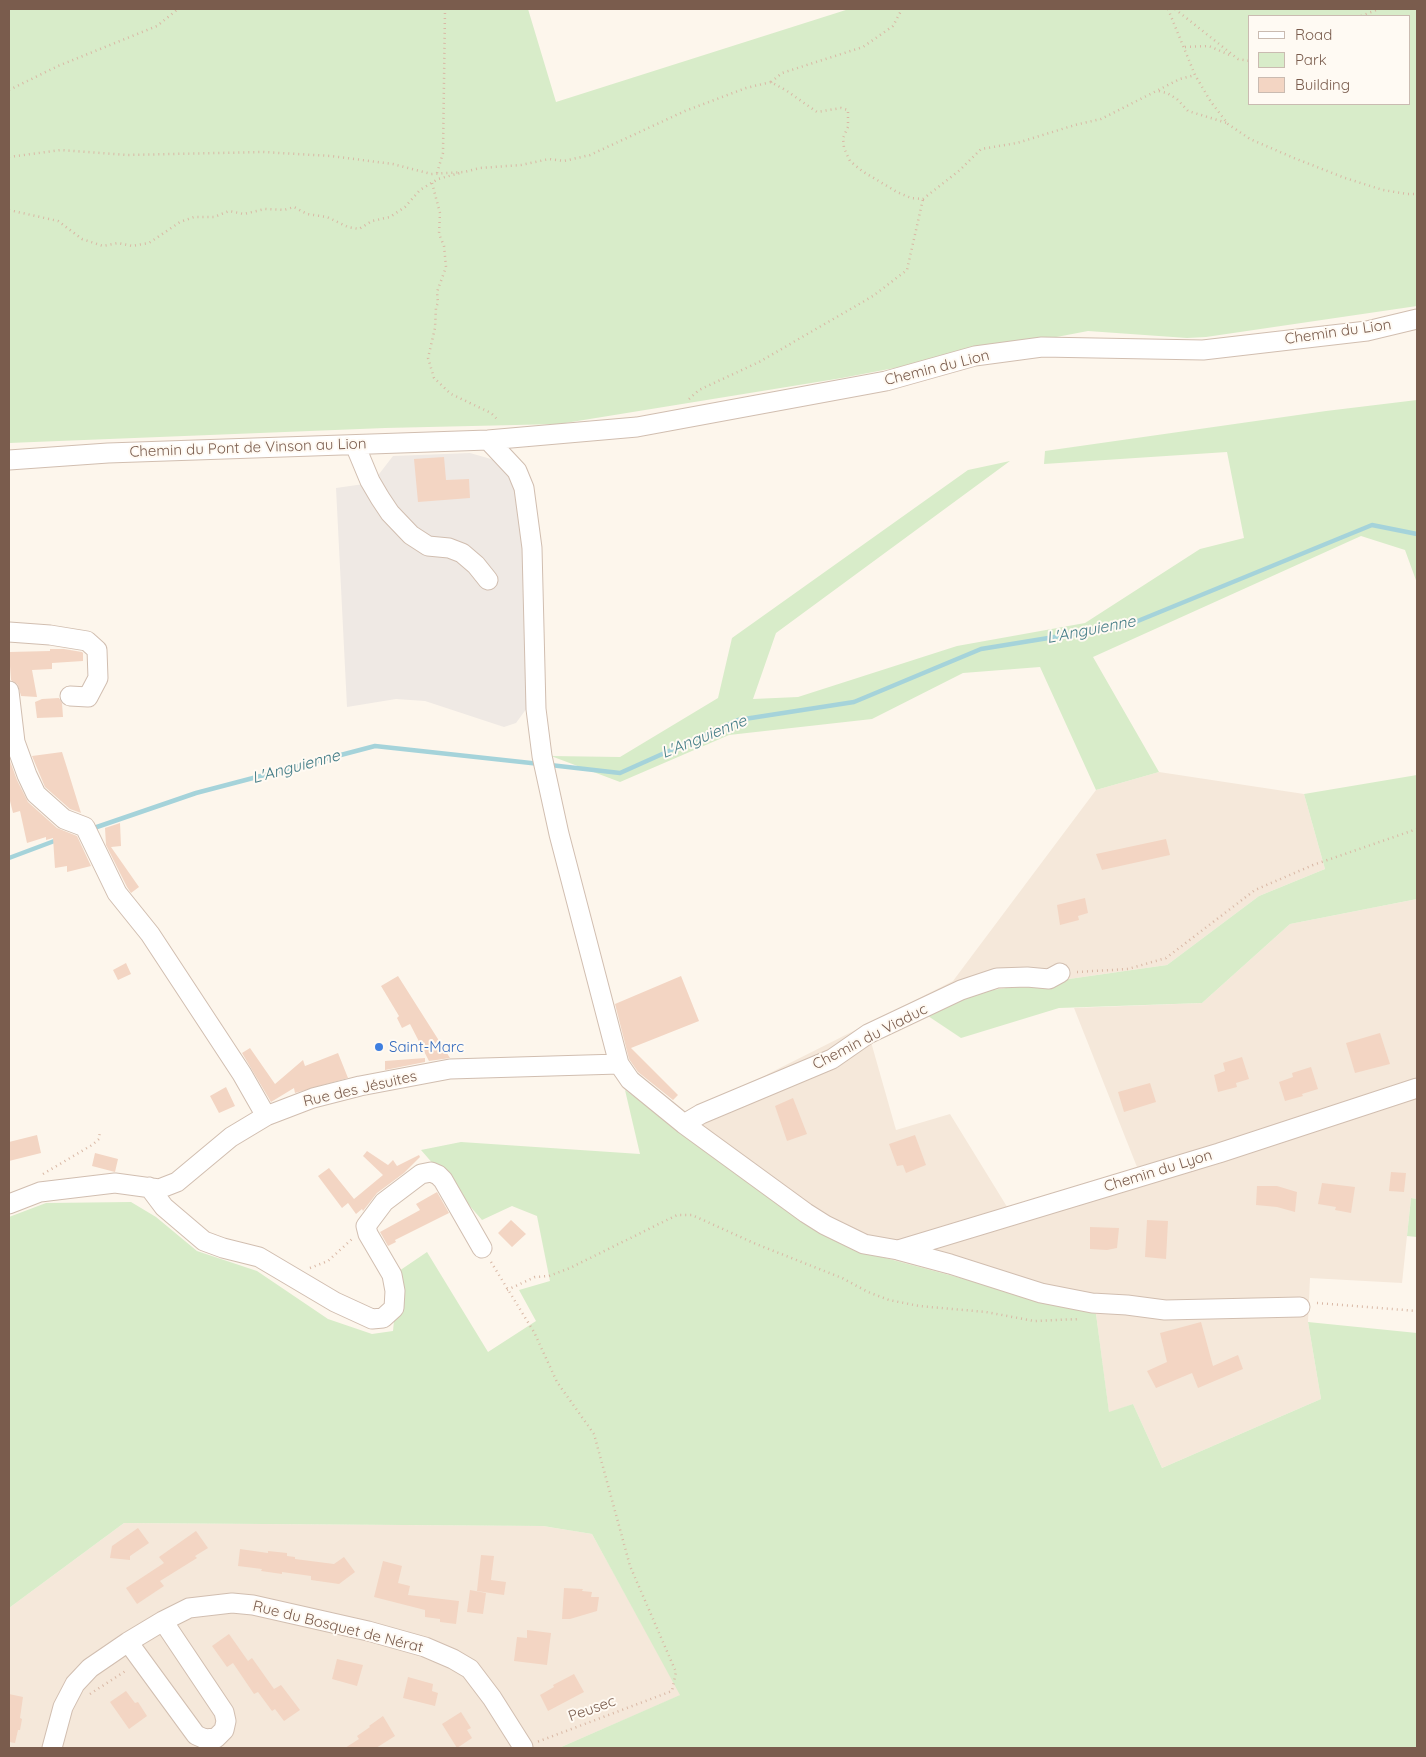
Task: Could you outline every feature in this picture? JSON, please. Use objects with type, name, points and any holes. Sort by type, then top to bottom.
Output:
[{"type":"street","name":"Chemin du Lion","points":[[488,440],[637,427],[886,381],[975,356],[1042,347],[1203,350],[1367,331],[1417,320]]},
{"type":"street","name":"Chemin du Pont de Vinson au Lion","points":[[9,460],[108,453],[488,440]]},
{"type":"street","points":[[488,440],[517,471],[524,488],[532,548],[536,709],[544,764],[559,834],[619,1064],[630,1080],[684,1124],[806,1213],[825,1225],[864,1244],[898,1250],[950,1264],[1041,1293],[1093,1303],[1164,1310],[1300,1306]]},
{"type":"street","points":[[355,445],[370,481],[390,513],[411,534],[428,546],[448,548],[462,553],[476,565],[488,580]]},
{"type":"street","points":[[9,632],[50,635],[87,641],[97,650],[98,678],[88,697],[70,696]]},
{"type":"street","points":[[9,691],[16,742],[27,775],[36,794],[64,819],[87,831],[117,893],[150,934],[242,1074],[266,1116]]},
{"type":"street","name":"Chemin du Viaduc","points":[[684,1124],[701,1114],[832,1059],[868,1034],[962,990],[997,978],[1027,977],[1049,980],[1060,973]]},
{"type":"street","name":"Rue des Jésuites","points":[[9,1204],[40,1192],[115,1183],[159,1189],[177,1182],[231,1136],[266,1116],[313,1098],[360,1086],[450,1069],[619,1064]]},
{"type":"street","name":"Chemin du Lyon","points":[[898,1250],[1219,1153],[1417,1088]]},
{"type":"street","points":[[149,1187],[164,1207],[204,1241],[259,1257],[336,1302],[372,1319],[383,1318],[394,1308],[395,1291],[392,1275],[368,1234],[366,1226],[384,1202],[421,1174],[431,1172],[443,1180],[482,1248]]},
{"type":"street","name":"Rue du Bosquet de Nérat","points":[[128,1642],[189,1608],[217,1604],[253,1604],[368,1631],[425,1647],[453,1659],[470,1669],[492,1698],[523,1747]]},
{"type":"street","points":[[52,1748],[63,1707],[75,1684],[90,1668],[128,1642],[196,1735],[205,1739],[216,1738],[224,1730],[226,1720],[224,1712],[163,1621]]},
{"type":"path","points":[[9,90],[58,66],[157,26],[178,9]]},
{"type":"path","points":[[437,173],[443,153],[444,9]]},
{"type":"path","points":[[9,210],[58,221],[82,238],[103,246],[118,243],[132,246],[149,243],[180,222],[194,217],[214,217],[229,211],[244,214],[265,209],[284,210],[294,207],[307,214],[327,217],[348,227],[359,229],[372,221],[390,217],[405,207],[420,190],[432,183],[480,168],[521,166],[549,159],[564,161],[590,155],[685,111],[746,88],[771,82],[782,73],[862,46],[893,26],[902,9]]},
{"type":"path","points":[[1168,9],[1195,75],[1211,102],[1228,124]]},
{"type":"path","points":[[1175,9],[1238,59]]},
{"type":"path","points":[[1364,15],[1379,9]]},
{"type":"path","points":[[1184,47],[1209,46],[1238,59],[1248,61]]},
{"type":"path","points":[[686,403],[699,390],[759,362],[874,296],[907,270],[923,199],[960,170],[981,149],[1018,143],[1075,125],[1102,119],[1180,79],[1195,75]]},
{"type":"path","points":[[771,82],[817,112],[841,108],[848,110],[848,127],[843,138],[844,148],[850,161],[862,171],[897,192],[910,198],[923,199]]},
{"type":"path","points":[[1158,91],[1172,96],[1188,111],[1228,124],[1259,143],[1294,158],[1345,178],[1383,190],[1417,194]]},
{"type":"path","points":[[9,157],[61,150],[127,155],[263,152],[331,156],[393,164],[431,174],[464,172]]},
{"type":"path","points":[[432,183],[440,213],[439,234],[444,246],[446,267],[438,288],[435,328],[428,358],[434,378],[451,394],[492,412],[499,421],[502,429],[493,432],[488,440]]},
{"type":"path","points":[[1060,973],[1128,969],[1166,958],[1255,890],[1313,865],[1417,829]]},
{"type":"path","points":[[36,1176],[45,1173],[92,1145],[99,1139],[100,1132]]},
{"type":"path","points":[[482,1248],[507,1290],[535,1277],[549,1276],[570,1268],[677,1215],[692,1215],[756,1244],[842,1278],[868,1292],[889,1300],[919,1306],[986,1312],[1034,1321],[1091,1318],[1093,1303]]},
{"type":"path","points":[[282,1270],[304,1271],[328,1261],[349,1242],[360,1228],[366,1226]]},
{"type":"path","name":"Peusec","points":[[507,1290],[534,1332],[557,1382],[594,1434],[630,1566],[676,1672],[672,1691],[523,1747]]},
{"type":"path","points":[[1300,1306],[1321,1302],[1417,1311]]},
{"type":"path","points":[[86,1697],[142,1660]]},
{"type":"shaded area","points":[[470,453],[498,463],[515,479],[527,557],[527,708],[516,723],[504,727],[425,701],[396,699],[347,707],[336,488],[364,484],[376,478],[393,456]]},
{"type":"shaded area","points":[[1159,772],[1304,794],[1325,869],[1259,896],[1167,965],[971,993],[871,1042],[896,1130],[950,1114],[1009,1210],[1137,1167],[1074,1008],[1202,1003],[1290,924],[1417,899],[1417,1199],[1411,1198],[1402,1283],[1310,1278],[1308,1322],[1321,1399],[1162,1468],[1133,1404],[1109,1413],[1096,1314],[863,1252],[666,1120],[764,1076],[953,981],[1096,790]]},
{"type":"shaded area","points":[[124,1523],[543,1526],[592,1534],[681,1695],[559,1748],[9,1748],[9,1608]]},
{"type":"green space","points":[[9,9],[528,9],[556,102],[849,9],[1417,9],[1417,306],[1206,337],[1187,338],[1088,331],[842,378],[559,424],[385,428],[9,443]]},
{"type":"green space","points":[[1417,400],[1417,583],[1405,550],[1361,536],[1093,657],[1159,772],[1096,790],[1040,667],[963,673],[872,719],[729,735],[620,782],[551,756],[620,757],[718,698],[732,638],[968,470],[1010,461],[776,633],[753,699],[798,697],[957,646],[1085,623],[1200,549],[1244,538],[1227,452],[1044,464],[1045,451]]},
{"type":"green space","points":[[1417,775],[1417,899],[1290,924],[1202,1003],[1059,1008],[961,1038],[925,1014],[971,993],[1167,965],[1259,896],[1325,869],[1304,794]]},
{"type":"green space","points":[[625,1090],[813,1226],[863,1252],[1096,1314],[1109,1412],[1133,1404],[1162,1468],[1321,1399],[1308,1322],[1417,1333],[1417,1748],[559,1748],[680,1695],[592,1534],[543,1526],[124,1523],[9,1608],[9,1217],[46,1203],[131,1202],[156,1217],[197,1251],[257,1271],[328,1319],[372,1334],[393,1331],[399,1271],[427,1252],[488,1352],[536,1321],[519,1290],[550,1281],[537,1216],[512,1206],[482,1220],[421,1150],[461,1142],[640,1154]]},
{"type":"green space","points":[[1411,1198],[1417,1199],[1417,1237],[1407,1236]]},
{"type":"building","points":[[444,457],[446,480],[469,479],[470,498],[418,502],[414,459]]},
{"type":"building","points":[[50,649],[82,652],[83,661],[52,663],[52,669],[32,670],[37,697],[21,696],[18,685],[11,680],[9,652],[50,651]]},
{"type":"building","points":[[59,698],[62,703],[63,717],[37,718],[35,702],[42,699]]},
{"type":"building","points":[[62,752],[81,813],[70,809],[45,787],[32,756]]},
{"type":"building","points":[[10,761],[28,802],[57,828],[77,836],[91,866],[67,872],[67,866],[55,868],[53,838],[46,840],[46,837],[27,843],[20,811],[13,813],[9,797]]},
{"type":"building","points":[[120,823],[121,846],[111,847],[139,887],[131,893],[106,845],[105,828]]},
{"type":"building","points":[[1166,839],[1170,855],[1102,870],[1096,854]]},
{"type":"building","points":[[1085,898],[1088,913],[1078,916],[1079,920],[1060,925],[1057,905]]},
{"type":"building","points":[[126,963],[131,974],[118,980],[113,970]]},
{"type":"building","points":[[398,976],[450,1058],[429,1061],[410,1024],[402,1028],[397,1018],[399,1016],[381,986]]},
{"type":"building","points":[[681,976],[699,1021],[631,1048],[678,1095],[673,1100],[638,1072],[629,1059],[615,1004]]},
{"type":"building","points":[[1380,1033],[1390,1064],[1355,1073],[1346,1043]]},
{"type":"building","points":[[250,1048],[275,1084],[303,1060],[305,1066],[338,1053],[348,1078],[295,1093],[294,1088],[271,1102],[242,1053]]},
{"type":"building","points":[[1242,1057],[1249,1079],[1236,1083],[1237,1087],[1218,1092],[1214,1075],[1225,1071],[1223,1063]]},
{"type":"building","points":[[425,1058],[425,1062],[385,1070],[385,1061]]},
{"type":"building","points":[[1311,1067],[1318,1089],[1285,1101],[1279,1082],[1293,1077],[1292,1073]]},
{"type":"building","points":[[1150,1083],[1156,1102],[1124,1112],[1118,1092]]},
{"type":"building","points":[[226,1087],[235,1106],[219,1113],[210,1096]]},
{"type":"building","points":[[793,1098],[807,1134],[787,1141],[775,1106]]},
{"type":"building","points":[[37,1135],[41,1153],[9,1161],[9,1142]]},
{"type":"building","points":[[915,1135],[926,1165],[906,1173],[903,1165],[897,1166],[889,1144]]},
{"type":"building","points":[[367,1151],[388,1165],[393,1160],[397,1166],[419,1155],[420,1157],[404,1173],[377,1193],[363,1211],[362,1209],[356,1214],[348,1203],[342,1208],[318,1176],[329,1168],[354,1199],[383,1175],[363,1156]]},
{"type":"building","points":[[95,1153],[118,1159],[115,1172],[92,1166]]},
{"type":"building","points":[[1391,1172],[1406,1173],[1404,1192],[1389,1191]]},
{"type":"building","points":[[1322,1183],[1355,1187],[1351,1213],[1335,1210],[1336,1207],[1318,1204]]},
{"type":"building","points":[[1257,1186],[1277,1186],[1297,1192],[1295,1212],[1277,1207],[1256,1205]]},
{"type":"building","points":[[437,1192],[449,1213],[395,1240],[396,1242],[388,1246],[380,1232],[420,1210],[416,1204]]},
{"type":"building","points":[[511,1220],[526,1234],[512,1247],[498,1233]]},
{"type":"building","points":[[1147,1220],[1168,1221],[1166,1259],[1145,1257]]},
{"type":"building","points":[[1090,1227],[1119,1228],[1117,1248],[1107,1250],[1090,1249]]},
{"type":"building","points":[[1201,1322],[1213,1366],[1238,1355],[1243,1369],[1198,1388],[1192,1373],[1156,1388],[1147,1371],[1167,1362],[1160,1333]]},
{"type":"building","points":[[138,1528],[149,1543],[130,1556],[130,1560],[110,1558],[112,1546]]},
{"type":"building","points":[[196,1531],[208,1548],[195,1556],[197,1558],[160,1581],[164,1586],[137,1604],[126,1588],[164,1563],[159,1557]]},
{"type":"building","points":[[240,1549],[268,1553],[268,1551],[287,1553],[287,1556],[295,1557],[295,1559],[334,1564],[344,1557],[355,1572],[339,1584],[311,1580],[311,1576],[261,1571],[262,1569],[238,1566]]},
{"type":"building","points":[[481,1555],[494,1556],[491,1580],[506,1582],[504,1595],[477,1591]]},
{"type":"building","points":[[383,1561],[402,1566],[398,1583],[410,1586],[408,1595],[459,1601],[456,1624],[440,1622],[440,1619],[425,1617],[425,1610],[374,1597]]},
{"type":"building","points":[[564,1588],[583,1589],[582,1591],[592,1592],[591,1597],[599,1597],[597,1611],[570,1619],[562,1619]]},
{"type":"building","points":[[470,1590],[486,1593],[483,1614],[467,1612]]},
{"type":"building","points":[[527,1630],[551,1633],[547,1665],[514,1661],[517,1637],[527,1638]]},
{"type":"building","points":[[229,1634],[248,1661],[252,1658],[274,1689],[281,1685],[300,1710],[284,1721],[275,1709],[272,1711],[258,1692],[254,1694],[233,1663],[227,1667],[212,1646]]},
{"type":"building","points":[[337,1659],[363,1665],[357,1686],[332,1679]]},
{"type":"building","points":[[574,1674],[584,1692],[548,1711],[540,1695],[554,1687],[553,1685]]},
{"type":"building","points":[[408,1677],[433,1684],[432,1691],[438,1693],[435,1706],[403,1698]]},
{"type":"building","points":[[126,1691],[135,1703],[138,1702],[147,1716],[129,1729],[110,1702]]},
{"type":"building","points":[[9,1694],[23,1697],[20,1718],[22,1719],[15,1743],[9,1742]]},
{"type":"building","points":[[461,1712],[471,1728],[467,1730],[472,1738],[457,1748],[442,1724]]},
{"type":"building","points":[[383,1716],[395,1736],[376,1748],[345,1748],[359,1739],[357,1736]]},
{"type":"waterway","name":"L'Anguienne","points":[[550,765],[620,773],[738,720],[854,702],[981,649],[1128,625],[1372,525],[1417,534]]},
{"type":"waterway","name":"L'Anguienne","points":[[91,829],[196,793],[375,746],[540,764]]},
{"type":"waterway","name":"L'Anguienne","points":[[9,858],[57,840]]},
{"type":"place","name":"Saint-Marc","points":[[379,1047]]}]
